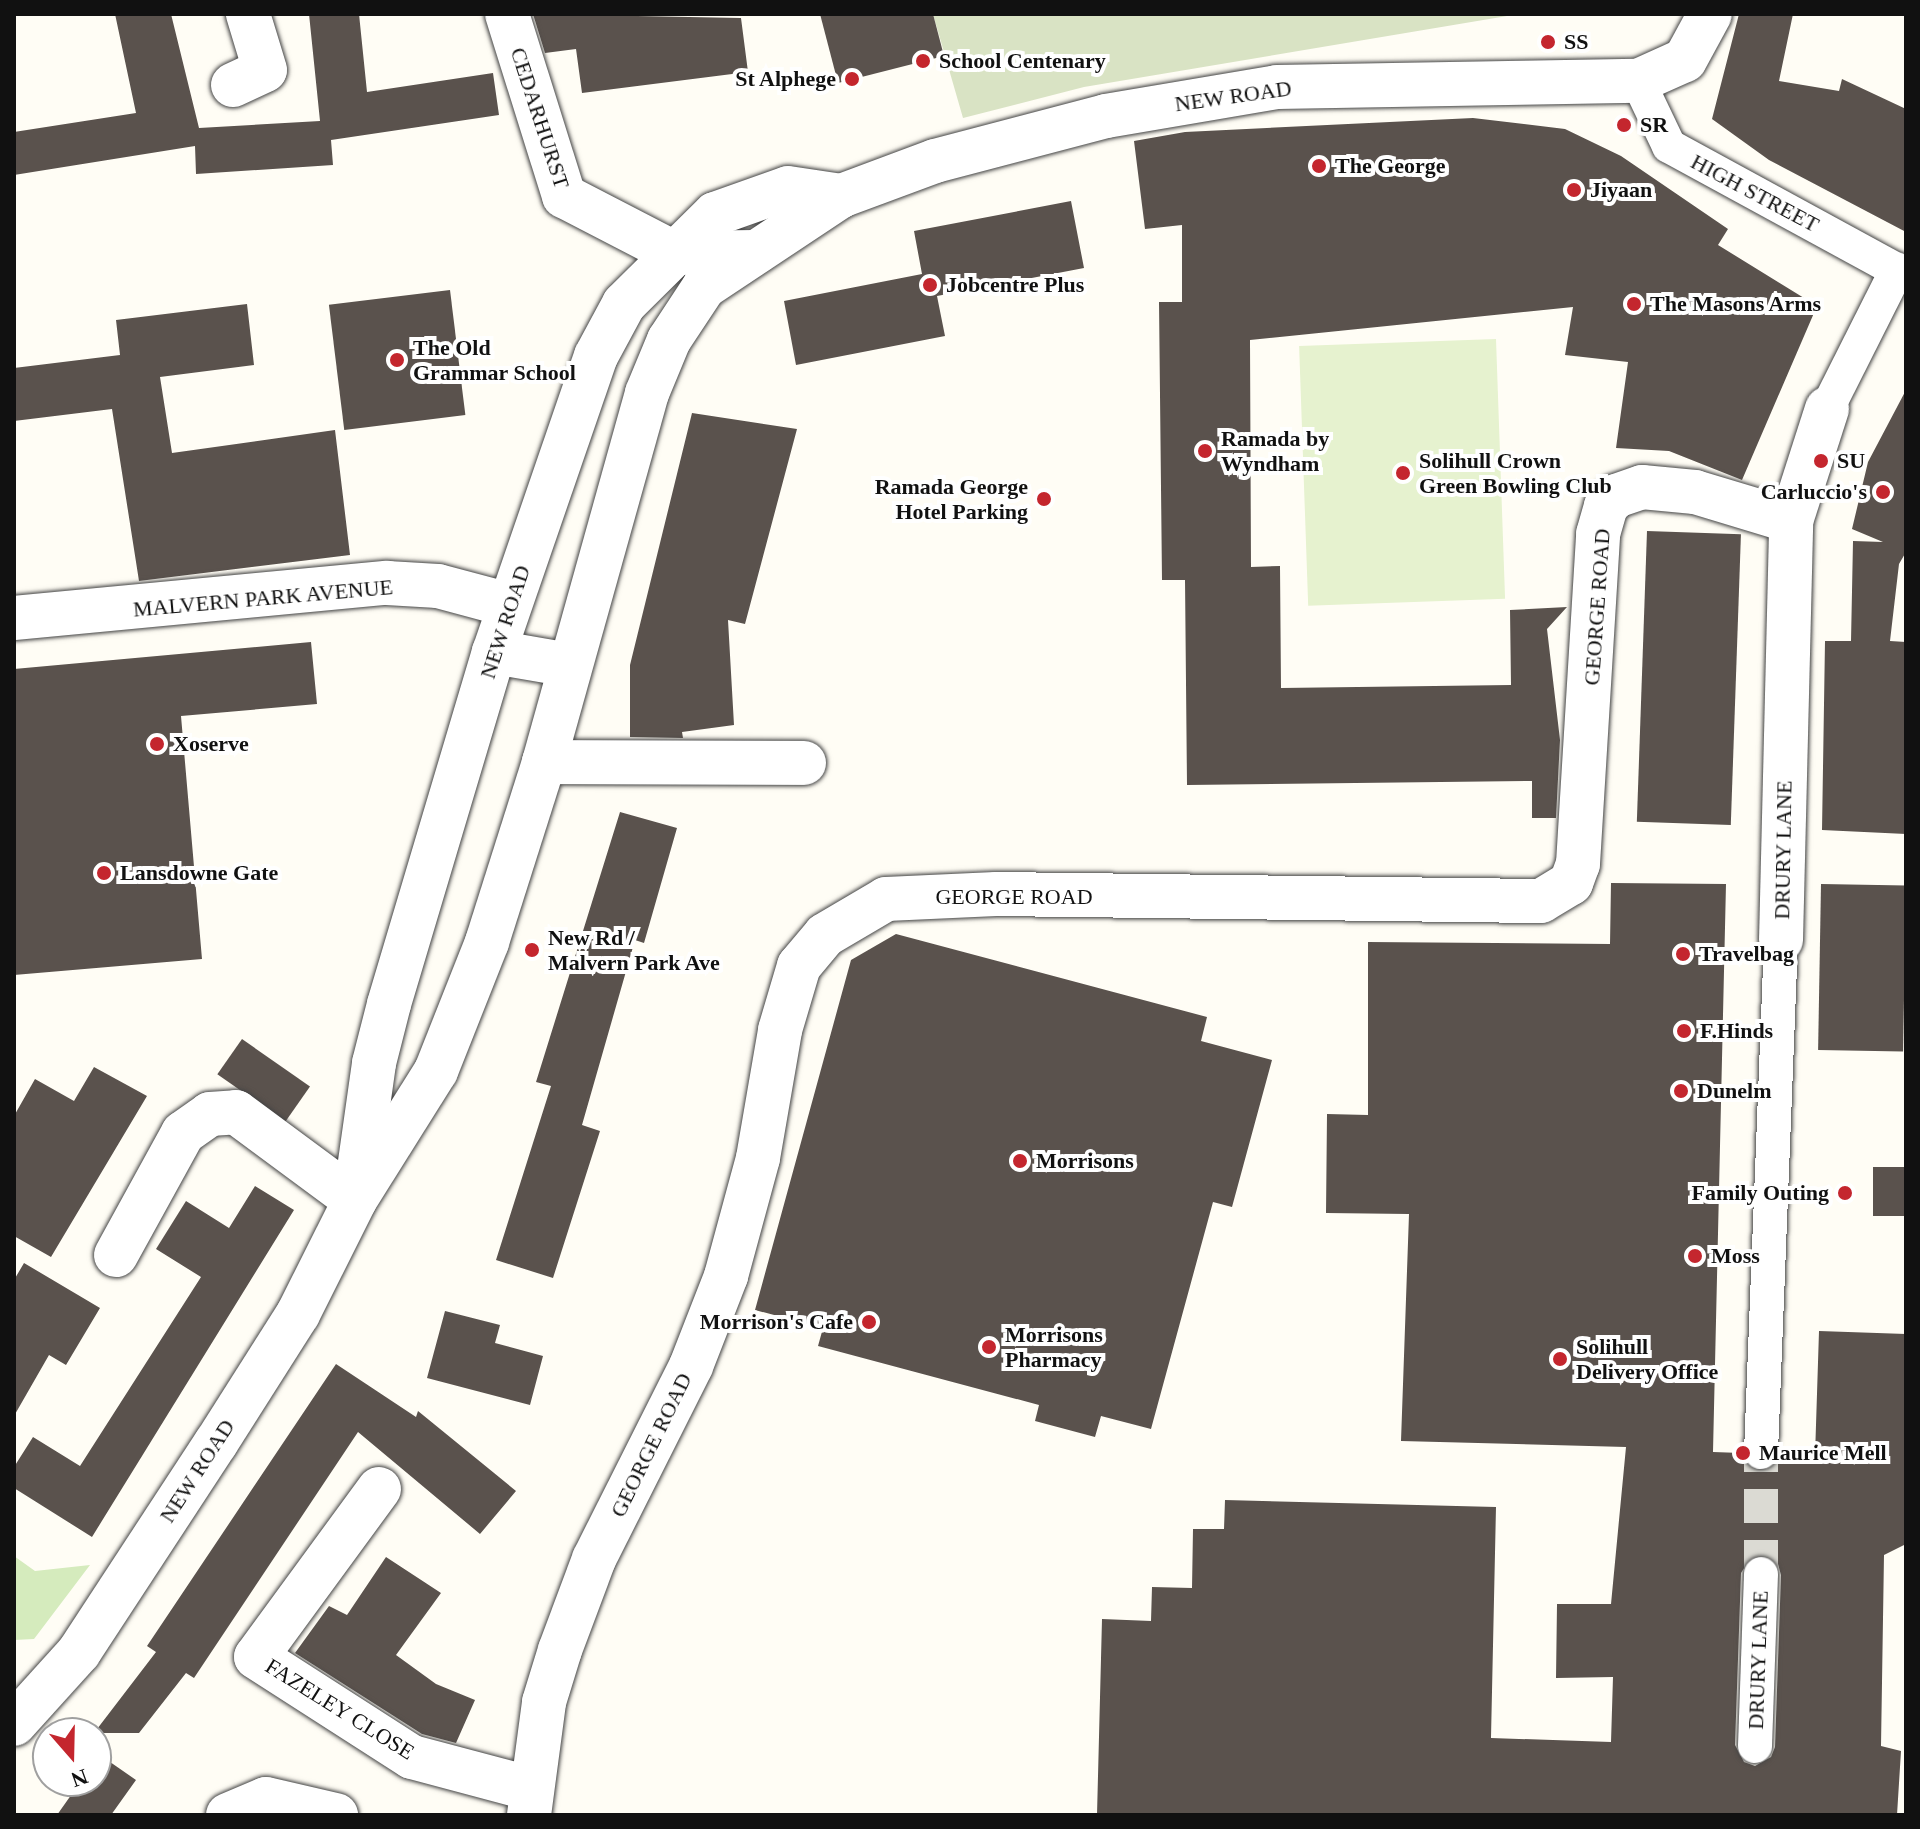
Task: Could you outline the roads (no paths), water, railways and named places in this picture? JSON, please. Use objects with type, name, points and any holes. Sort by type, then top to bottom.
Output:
[{"type":"street","points":[[233,85],[265,70],[248,14]]},
{"type":"street","name":"CEDARHURST","points":[[507,14],[564,196],[674,253]]},
{"type":"street","points":[[1638,81],[1685,60],[1710,14]]},
{"type":"street","name":"NEW ROAD","points":[[14,1724],[79,1652],[216,1443],[298,1314],[355,1200],[436,1071],[544,762],[647,393],[669,340],[704,287],[841,196],[935,161],[1106,116],[1277,87],[1638,81]]},
{"type":"street","name":"HIGH STREET","points":[[1638,81],[1669,146],[1902,273]]},
{"type":"street","name":"NEW ROAD","points":[[355,1200],[374,1063],[389,1004],[509,605],[596,356],[624,304],[715,214],[788,188],[841,196]]},
{"type":"street","points":[[674,253],[756,252]]},
{"type":"street","name":"DRURY LANE","points":[[1761,1452],[1781,940],[1791,521],[1827,409],[1902,273]]},
{"type":"street","name":"GEORGE ROAD","points":[[531,1802],[544,1702],[560,1650],[594,1559],[691,1366],[726,1276],[758,1158],[780,1030],[799,966],[825,935],[886,899],[996,894],[1541,901],[1571,883],[1578,864],[1598,534],[1606,506],[1642,487],[1695,492],[1791,521]]},
{"type":"street","name":"MALVERN PARK AVENUE","points":[[14,618],[387,583],[438,586],[509,605]]},
{"type":"street","points":[[494,652],[569,665]]},
{"type":"street","points":[[544,762],[804,763]]},
{"type":"street","points":[[389,1004],[455,1023]]},
{"type":"street","points":[[116,1255],[183,1133],[210,1114],[236,1112],[355,1200]]},
{"type":"street","name":"FAZELEY CLOSE","points":[[379,1489],[256,1657],[412,1757],[531,1802]]},
{"type":"street","name":"DRURY LANE","points":[[1755,1746],[1761,1574]]},
{"type":"street","points":[[228,1815],[266,1799],[336,1815]]},
{"type":"tunnel","points":[[1761,1452],[1761,1574]]},
{"type":"place","name":"SS","points":[[1548,42]]},
{"type":"place","name":"School Centenary","points":[[923,61]]},
{"type":"place","name":"St Alphege","points":[[852,79]]},
{"type":"place","name":"SR","points":[[1624,125]]},
{"type":"place","name":"The George","points":[[1319,166]]},
{"type":"place","name":"Jiyaan","points":[[1574,190]]},
{"type":"place","name":"Jobcentre Plus","points":[[930,285]]},
{"type":"place","name":"The Masons Arms","points":[[1634,304]]},
{"type":"place","name":"The Old Grammar School","points":[[397,360]]},
{"type":"place","name":"Ramada by Wyndham","points":[[1205,451]]},
{"type":"place","name":"SU","points":[[1821,461]]},
{"type":"place","name":"Solihull Crown Green Bowling Club","points":[[1403,473]]},
{"type":"place","name":"Carluccio's","points":[[1883,492]]},
{"type":"place","name":"Ramada George Hotel Parking","points":[[1044,499]]},
{"type":"place","name":"Xoserve","points":[[157,744]]},
{"type":"place","name":"Lansdowne Gate","points":[[104,873]]},
{"type":"place","name":"New Rd / Malvern Park Ave","points":[[532,950]]},
{"type":"place","name":"Travelbag","points":[[1683,954]]},
{"type":"place","name":"F.Hinds","points":[[1684,1031]]},
{"type":"place","name":"Dunelm","points":[[1681,1091]]},
{"type":"place","name":"Morrisons","points":[[1020,1161]]},
{"type":"place","name":"Family Outing","points":[[1845,1193]]},
{"type":"place","name":"Moss","points":[[1695,1256]]},
{"type":"place","name":"Morrison's Cafe","points":[[869,1322]]},
{"type":"place","name":"Morrisons Pharmacy","points":[[989,1347]]},
{"type":"place","name":"Solihull Delivery Office","points":[[1560,1359]]},
{"type":"place","name":"Maurice Mell","points":[[1743,1453]]}]
